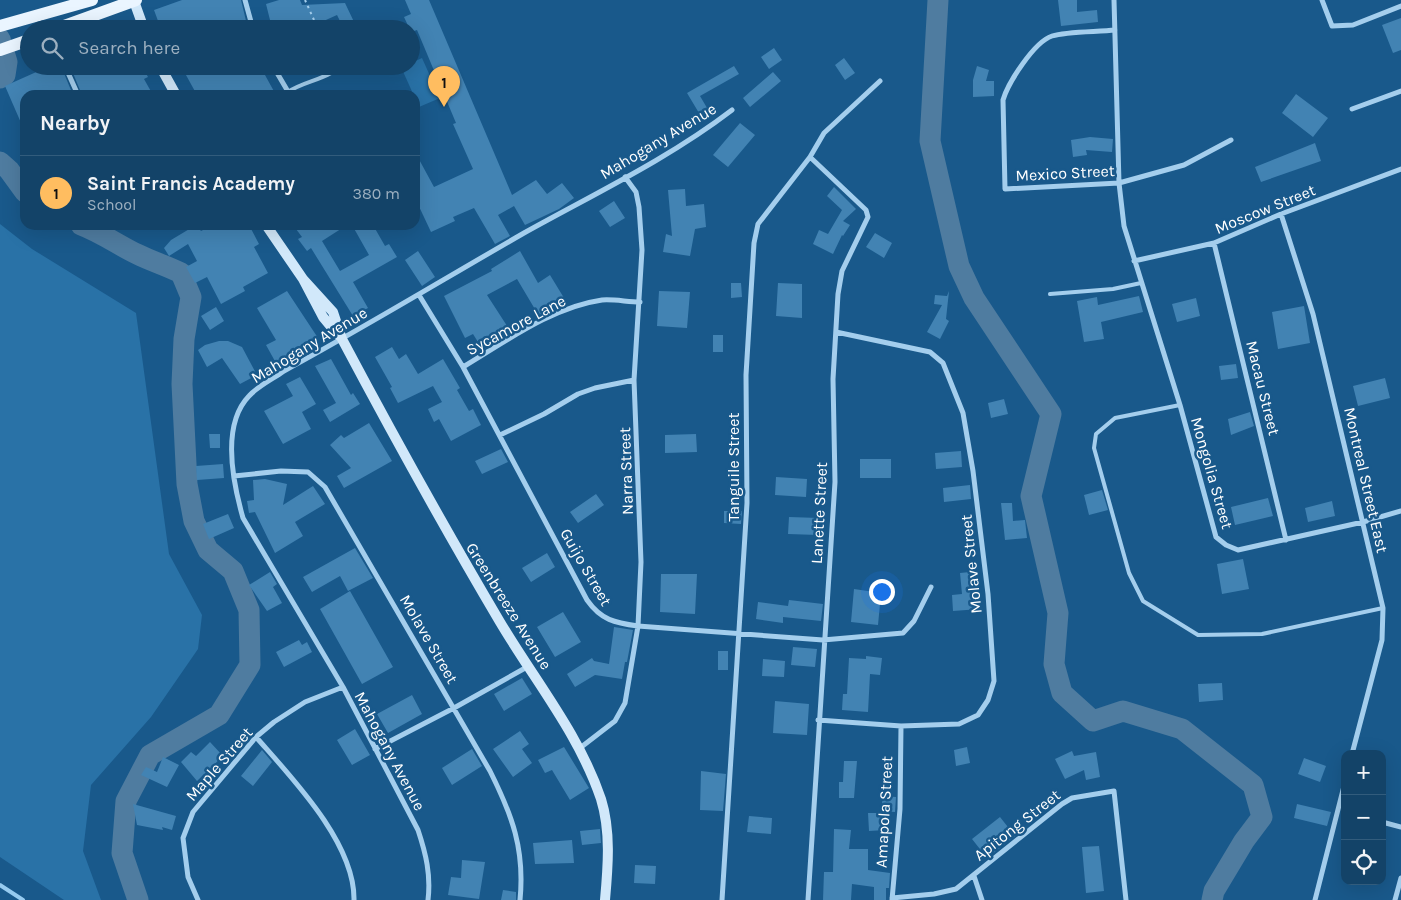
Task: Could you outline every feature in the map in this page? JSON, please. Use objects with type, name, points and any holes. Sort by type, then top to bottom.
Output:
[{"type":"main road","points":[[0,26],[89,0]]},
{"type":"main road","points":[[81,20],[135,0]]},
{"type":"main road","points":[[0,50],[20,43]]},
{"type":"street","points":[[135,0],[141,20]]},
{"type":"street","points":[[245,0],[251,20]]},
{"type":"street","name":"Mongolia Street","points":[[1114,0],[1119,183],[1124,226],[1180,405],[1216,537],[1226,545],[1238,550],[1363,522],[1401,511]]},
{"type":"street","points":[[1322,0],[1332,26],[1354,25],[1401,6]]},
{"type":"street","name":"Mexico Street","points":[[1114,30],[1051,36],[1038,46],[1007,87],[1003,100],[1005,189],[1119,183],[1184,165],[1231,140]]},
{"type":"street","points":[[69,75],[76,90]]},
{"type":"street","points":[[165,75],[173,90]]},
{"type":"street","points":[[278,75],[287,90]]},
{"type":"street","name":"Tanguile Street","points":[[722,900],[747,503],[746,375],[754,243],[758,224],[810,157],[824,133],[880,81]]},
{"type":"street","points":[[1352,109],[1401,91]]},
{"type":"street","name":"Mahogany Avenue","points":[[428,900],[430,881],[420,837],[343,687],[243,518],[234,476],[231,450],[236,419],[249,396],[284,372],[706,130],[732,110]]},
{"type":"street","name":"Lanette Street","points":[[808,900],[818,720],[835,482],[833,379],[836,332],[842,272],[868,217],[866,210],[810,157]]},
{"type":"street","name":"Moscow Street","points":[[1134,261],[1214,243],[1281,214],[1401,169]]},
{"type":"street","name":"Narra Street","points":[[580,748],[615,721],[625,703],[638,626],[641,562],[634,380],[642,250],[636,192],[625,177]]},
{"type":"street","name":"Montreal Street East","points":[[1281,214],[1313,314],[1383,608],[1382,640],[1353,750]]},
{"type":"street","name":"Greenbreeze Avenue","points":[[269,230],[303,279],[317,307],[342,339],[436,516],[527,667],[554,705],[580,748],[601,800],[607,830],[608,864],[605,900]]},
{"type":"street","name":"Macau Street","points":[[1214,243],[1286,540]]},
{"type":"street","name":"Guijo Street","points":[[419,295],[463,367],[594,609],[609,621],[638,626],[824,640],[903,633],[914,621],[931,587]]},
{"type":"street","name":"Sycamore Lane","points":[[463,367],[519,333],[574,307],[603,300],[640,302]]},
{"type":"street","name":"Molave Street","points":[[818,720],[901,726],[959,724],[978,715],[988,700],[994,681],[988,594],[973,472],[962,413],[943,363],[930,352],[836,332]]},
{"type":"street","points":[[500,435],[544,414],[578,394],[595,388],[634,380]]},
{"type":"street","name":"Molave Street","points":[[234,476],[281,471],[308,472],[325,486],[454,708],[510,811],[521,852],[520,900]]},
{"type":"street","points":[[375,749],[527,667]]},
{"type":"street","name":"Maple Street","points":[[198,900],[188,877],[183,838],[194,812],[256,737],[274,722],[305,702],[343,687]]},
{"type":"street","name":"Amapola Street","points":[[892,899],[900,809],[901,726]]},
{"type":"street","points":[[256,737],[313,802],[350,868],[354,900]]},
{"type":"street","name":"Apitong Street","points":[[892,899],[934,894],[956,888],[974,876],[1062,804],[1072,798],[1114,791],[1126,900]]},
{"type":"street","points":[[1315,900],[1341,795]]},
{"type":"street","points":[[1337,810],[1341,811]]},
{"type":"street","points":[[1386,823],[1401,827]]},
{"type":"street","points":[[974,876],[982,900]]},
{"type":"street","points":[[1395,900],[1401,878]]},
{"type":"lane","points":[[292,90],[295,86],[319,81],[328,75]]},
{"type":"lane","points":[[1050,294],[1113,289],[1141,283]]},
{"type":"lane","points":[[1180,405],[1115,418],[1096,434],[1094,448],[1129,574],[1143,601],[1198,635],[1262,634],[1383,608]]},
{"type":"path","points":[[305,0],[314,20]]},
{"type":"shaded area","points":[[422,58],[440,98],[420,107],[420,90],[411,90],[405,75],[420,75],[420,59]]},
{"type":"shaded area","points":[[0,224],[32,249],[136,313],[169,554],[202,615],[198,649],[151,717],[91,785],[83,851],[101,900],[64,900],[0,857]]},
{"type":"building","points":[[182,0],[241,0],[246,20],[158,20],[154,10]]},
{"type":"building","points":[[279,0],[300,0],[302,5],[345,3],[353,20],[340,20],[337,15],[326,20],[270,20],[266,4]]},
{"type":"building","points":[[405,0],[429,0],[512,195],[536,180],[547,194],[562,183],[574,198],[559,209],[525,225],[514,206],[498,215],[510,236],[495,244],[474,208],[453,217],[455,221],[431,232],[420,209],[420,161],[434,187],[473,169],[453,124],[456,123],[420,37],[420,20],[405,20],[404,17],[411,14]]},
{"type":"building","points":[[1058,0],[1077,0],[1077,12],[1097,10],[1098,22],[1061,26]]},
{"type":"building","points":[[1401,18],[1401,50],[1393,53],[1382,25]]},
{"type":"building","points":[[774,48],[782,60],[769,69],[761,57]]},
{"type":"building","points":[[844,58],[855,73],[845,80],[835,65]]},
{"type":"building","points":[[734,66],[739,74],[700,96],[710,113],[702,118],[687,93]]},
{"type":"building","points":[[977,66],[989,70],[986,81],[994,81],[994,96],[973,97],[973,80]]},
{"type":"building","points":[[773,72],[781,81],[750,107],[743,98]]},
{"type":"building","points":[[30,75],[65,75],[71,90],[20,90],[20,120],[5,86]]},
{"type":"building","points":[[74,75],[147,75],[148,77],[144,79],[150,90],[80,90]]},
{"type":"building","points":[[186,75],[265,75],[273,90],[194,90]]},
{"type":"building","points":[[1296,94],[1328,118],[1313,137],[1282,113]]},
{"type":"building","points":[[740,123],[755,135],[728,167],[713,155]]},
{"type":"building","points":[[1090,137],[1113,139],[1112,152],[1086,150],[1087,155],[1073,157],[1071,140]]},
{"type":"building","points":[[1315,143],[1321,161],[1261,182],[1255,167]]},
{"type":"building","points":[[834,187],[856,209],[843,221],[850,225],[842,235],[833,254],[813,244],[819,230],[828,234],[842,210],[827,196]]},
{"type":"building","points":[[685,189],[686,206],[704,204],[706,227],[695,229],[690,256],[663,252],[666,234],[672,236],[668,190]]},
{"type":"building","points":[[614,201],[625,218],[610,227],[599,211]]},
{"type":"building","points":[[188,230],[252,230],[259,244],[254,247],[268,273],[243,287],[245,291],[221,304],[207,277],[195,283],[186,267],[197,261],[188,244],[169,256],[164,248],[171,240]]},
{"type":"building","points":[[297,230],[339,230],[322,241],[340,271],[369,255],[355,230],[376,230],[385,246],[389,244],[397,257],[353,282],[368,308],[353,316],[311,248],[307,251],[298,239],[302,237]]},
{"type":"building","points":[[875,233],[892,243],[884,258],[866,247]]},
{"type":"building","points":[[418,251],[435,277],[422,286],[405,260]]},
{"type":"building","points":[[520,251],[538,283],[550,275],[564,298],[539,316],[517,279],[487,295],[511,332],[483,350],[473,334],[465,338],[444,296],[492,271],[491,269]]},
{"type":"building","points":[[731,283],[741,283],[742,297],[731,298]]},
{"type":"building","points":[[778,283],[802,284],[802,318],[776,316]]},
{"type":"building","points":[[287,291],[318,338],[276,363],[266,345],[276,340],[257,308]]},
{"type":"building","points":[[659,291],[690,292],[687,328],[657,326]]},
{"type":"building","points":[[949,291],[946,319],[949,321],[940,339],[927,332],[942,305],[934,304],[935,295],[947,296]]},
{"type":"building","points":[[1139,296],[1143,312],[1101,322],[1104,339],[1084,342],[1077,301],[1097,297],[1098,305]]},
{"type":"building","points":[[1196,298],[1200,316],[1177,322],[1172,304]]},
{"type":"building","points":[[1304,306],[1310,343],[1278,349],[1272,312]]},
{"type":"building","points":[[216,307],[224,321],[210,330],[201,316]]},
{"type":"building","points":[[713,335],[723,335],[723,352],[713,352]]},
{"type":"building","points":[[219,341],[228,341],[242,347],[257,375],[240,384],[222,358],[207,367],[198,350],[205,345]]},
{"type":"building","points":[[392,347],[399,359],[406,354],[418,374],[443,359],[460,388],[457,390],[469,411],[473,409],[481,425],[451,441],[439,419],[434,422],[428,409],[442,402],[433,386],[398,403],[390,388],[392,387],[375,357]]},
{"type":"building","points":[[331,359],[351,395],[353,393],[360,404],[330,422],[323,410],[336,403],[315,366]]},
{"type":"building","points":[[1236,364],[1238,378],[1221,380],[1219,366]]},
{"type":"building","points":[[300,377],[316,404],[302,412],[311,429],[283,444],[264,411],[293,396],[286,384]]},
{"type":"building","points":[[1385,378],[1390,398],[1358,406],[1353,386]]},
{"type":"building","points":[[1004,399],[1008,414],[991,418],[988,403]]},
{"type":"building","points":[[1250,412],[1254,426],[1231,435],[1228,419]]},
{"type":"building","points":[[369,423],[392,461],[344,488],[337,476],[351,468],[330,445],[341,435],[344,438]]},
{"type":"building","points":[[209,434],[220,434],[220,448],[210,448]]},
{"type":"building","points":[[696,434],[697,452],[665,453],[665,435]]},
{"type":"building","points":[[501,449],[508,462],[482,474],[475,461]]},
{"type":"building","points":[[961,451],[962,467],[936,469],[935,453]]},
{"type":"building","points":[[860,459],[891,459],[891,478],[860,478]]},
{"type":"building","points":[[223,464],[224,478],[197,480],[196,466]]},
{"type":"building","points":[[776,477],[807,479],[806,497],[775,495]]},
{"type":"building","points":[[265,479],[287,484],[283,505],[313,486],[325,504],[295,522],[303,536],[275,553],[255,512],[249,513],[247,501],[254,500],[253,480]]},
{"type":"building","points":[[970,485],[971,499],[944,502],[943,488]]},
{"type":"building","points":[[1102,490],[1108,510],[1089,515],[1084,495]]},
{"type":"building","points":[[596,494],[604,505],[578,523],[570,512]]},
{"type":"building","points":[[1268,498],[1273,516],[1235,525],[1231,507]]},
{"type":"building","points":[[1332,501],[1335,516],[1308,522],[1305,508]]},
{"type":"building","points":[[1001,503],[1012,503],[1013,521],[1025,520],[1027,538],[1005,540]]},
{"type":"building","points":[[724,511],[742,511],[741,524],[724,523]]},
{"type":"building","points":[[228,514],[234,528],[209,539],[203,524]]},
{"type":"building","points":[[789,517],[819,518],[818,535],[788,534]]},
{"type":"building","points":[[355,548],[373,578],[348,591],[340,576],[312,592],[303,577]]},
{"type":"building","points":[[547,553],[555,567],[531,582],[522,568]]},
{"type":"building","points":[[1243,559],[1249,589],[1222,594],[1217,564]]},
{"type":"building","points":[[270,572],[277,584],[273,587],[282,603],[267,611],[249,585]]},
{"type":"building","points":[[970,572],[973,593],[978,593],[980,609],[953,611],[952,595],[962,594],[960,573]]},
{"type":"building","points":[[661,574],[697,574],[695,614],[660,612]]},
{"type":"building","points":[[854,589],[881,593],[878,625],[851,622]]},
{"type":"building","points":[[350,591],[393,667],[362,684],[320,609]]},
{"type":"building","points":[[789,600],[823,604],[821,621],[783,617],[783,623],[756,619],[758,602],[788,606]]},
{"type":"building","points":[[563,612],[581,642],[555,657],[537,627]]},
{"type":"building","points":[[614,627],[633,630],[622,679],[595,675],[575,687],[567,674],[592,658],[594,661],[609,664]]},
{"type":"building","points":[[299,640],[302,645],[307,642],[312,652],[284,667],[276,652]]},
{"type":"building","points":[[793,647],[817,649],[815,667],[791,665]]},
{"type":"building","points":[[718,651],[728,651],[728,670],[718,670]]},
{"type":"building","points":[[866,656],[882,658],[880,675],[870,674],[868,712],[842,710],[843,694],[847,694],[849,658],[866,659]]},
{"type":"building","points":[[763,659],[785,661],[784,677],[762,676]]},
{"type":"building","points":[[522,678],[532,694],[504,711],[494,694]]},
{"type":"building","points":[[1222,683],[1223,700],[1199,702],[1198,684]]},
{"type":"building","points":[[412,695],[422,714],[388,733],[377,714]]},
{"type":"building","points":[[775,701],[809,704],[807,735],[773,733]]},
{"type":"building","points":[[355,729],[370,755],[352,765],[337,740]]},
{"type":"building","points":[[520,731],[529,744],[522,749],[532,763],[513,777],[493,749]]},
{"type":"building","points":[[210,742],[223,756],[197,781],[181,762],[191,752],[196,756]]},
{"type":"building","points":[[564,747],[589,788],[570,800],[552,770],[545,773],[538,760]]},
{"type":"building","points":[[967,747],[970,763],[956,766],[954,750]]},
{"type":"building","points":[[472,749],[482,766],[452,785],[442,768]]},
{"type":"building","points":[[262,750],[272,762],[253,786],[241,776]]},
{"type":"building","points":[[1072,751],[1074,756],[1096,752],[1100,777],[1086,780],[1084,770],[1065,779],[1055,759]]},
{"type":"building","points":[[163,757],[179,765],[167,787],[141,775],[146,767],[157,772]]},
{"type":"building","points":[[1304,758],[1326,766],[1320,782],[1298,774]]},
{"type":"building","points":[[844,761],[857,761],[854,798],[839,798],[839,782],[843,782]]},
{"type":"building","points":[[701,771],[726,774],[723,811],[700,810]]},
{"type":"building","points":[[883,796],[896,797],[895,812],[881,811]]},
{"type":"building","points":[[133,804],[176,816],[172,830],[162,827],[163,830],[137,825]]},
{"type":"building","points":[[1297,804],[1331,812],[1327,826],[1294,818]]},
{"type":"building","points":[[868,813],[885,813],[885,830],[869,831]]},
{"type":"building","points":[[749,816],[772,818],[771,834],[747,832]]},
{"type":"building","points":[[1000,817],[1015,836],[987,858],[972,839]]},
{"type":"building","points":[[600,829],[601,843],[582,845],[580,831]]},
{"type":"building","points":[[834,829],[851,830],[849,849],[868,849],[868,870],[890,873],[889,888],[886,888],[886,900],[874,900],[874,887],[852,884],[851,900],[823,900],[824,872],[833,872]]},
{"type":"building","points":[[572,840],[574,863],[535,864],[533,843]]},
{"type":"building","points":[[1099,846],[1104,891],[1086,893],[1082,847]]},
{"type":"building","points":[[462,860],[485,862],[479,899],[448,895],[451,877],[461,878]]},
{"type":"building","points":[[635,865],[656,866],[655,884],[634,883]]},
{"type":"building","points":[[503,890],[516,892],[516,900],[501,900]]},
{"type":"waterway","points":[[938,0],[930,141],[959,266],[974,298],[1051,414],[1031,496],[1058,613],[1054,664],[1062,693],[1093,721],[1123,711],[1182,729],[1253,785],[1262,817],[1244,841],[1214,891],[1212,900]]},
{"type":"waterway","points":[[0,39],[7,62],[5,75],[0,78]]},
{"type":"waterway","points":[[0,162],[9,170],[20,185]]},
{"type":"waterway","points":[[92,230],[137,254],[181,273],[191,297],[184,339],[182,384],[187,484],[194,521],[208,550],[233,571],[249,610],[250,665],[219,715],[150,755],[126,801],[122,853],[138,900]]},
{"type":"waterway","points":[[0,885],[23,900]]},
{"type":"place","name":"Saint Francis Academy","points":[[444,107]]}]
